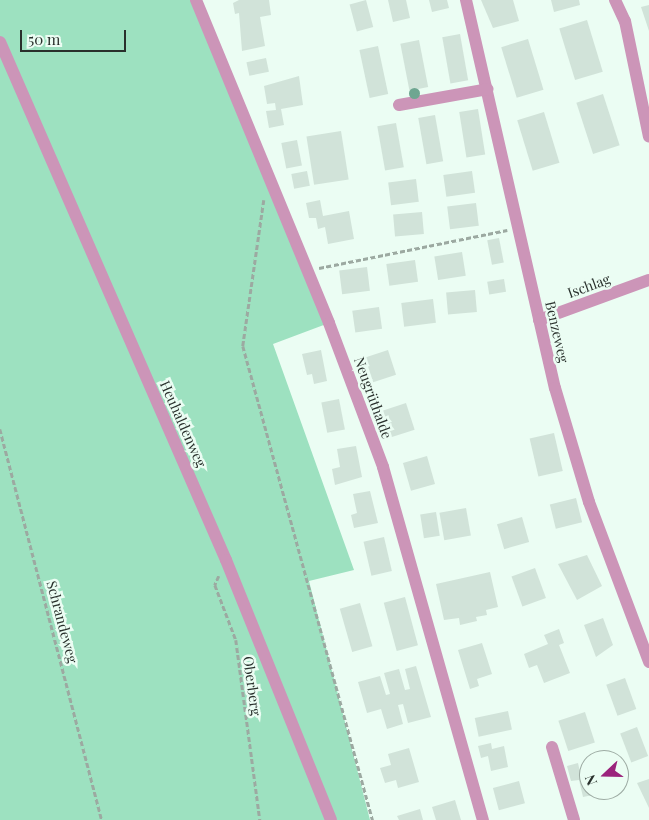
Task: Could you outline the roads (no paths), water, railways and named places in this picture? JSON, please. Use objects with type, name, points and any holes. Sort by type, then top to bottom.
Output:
[{"type":"street","name":"Neugrüthalde","points":[[196,0],[308,271],[383,467],[483,820]]},
{"type":"street","name":"Benzeweg","points":[[466,0],[488,89],[539,320],[589,502],[649,662]]},
{"type":"street","points":[[614,0],[625,21],[649,137]]},
{"type":"street","name":"Heuhaldenweg","points":[[0,42],[226,560],[331,820]]},
{"type":"street","points":[[399,105],[488,89]]},
{"type":"street","name":"Ischlag","points":[[539,320],[649,280]]},
{"type":"street","points":[[552,746],[574,820]]}]
